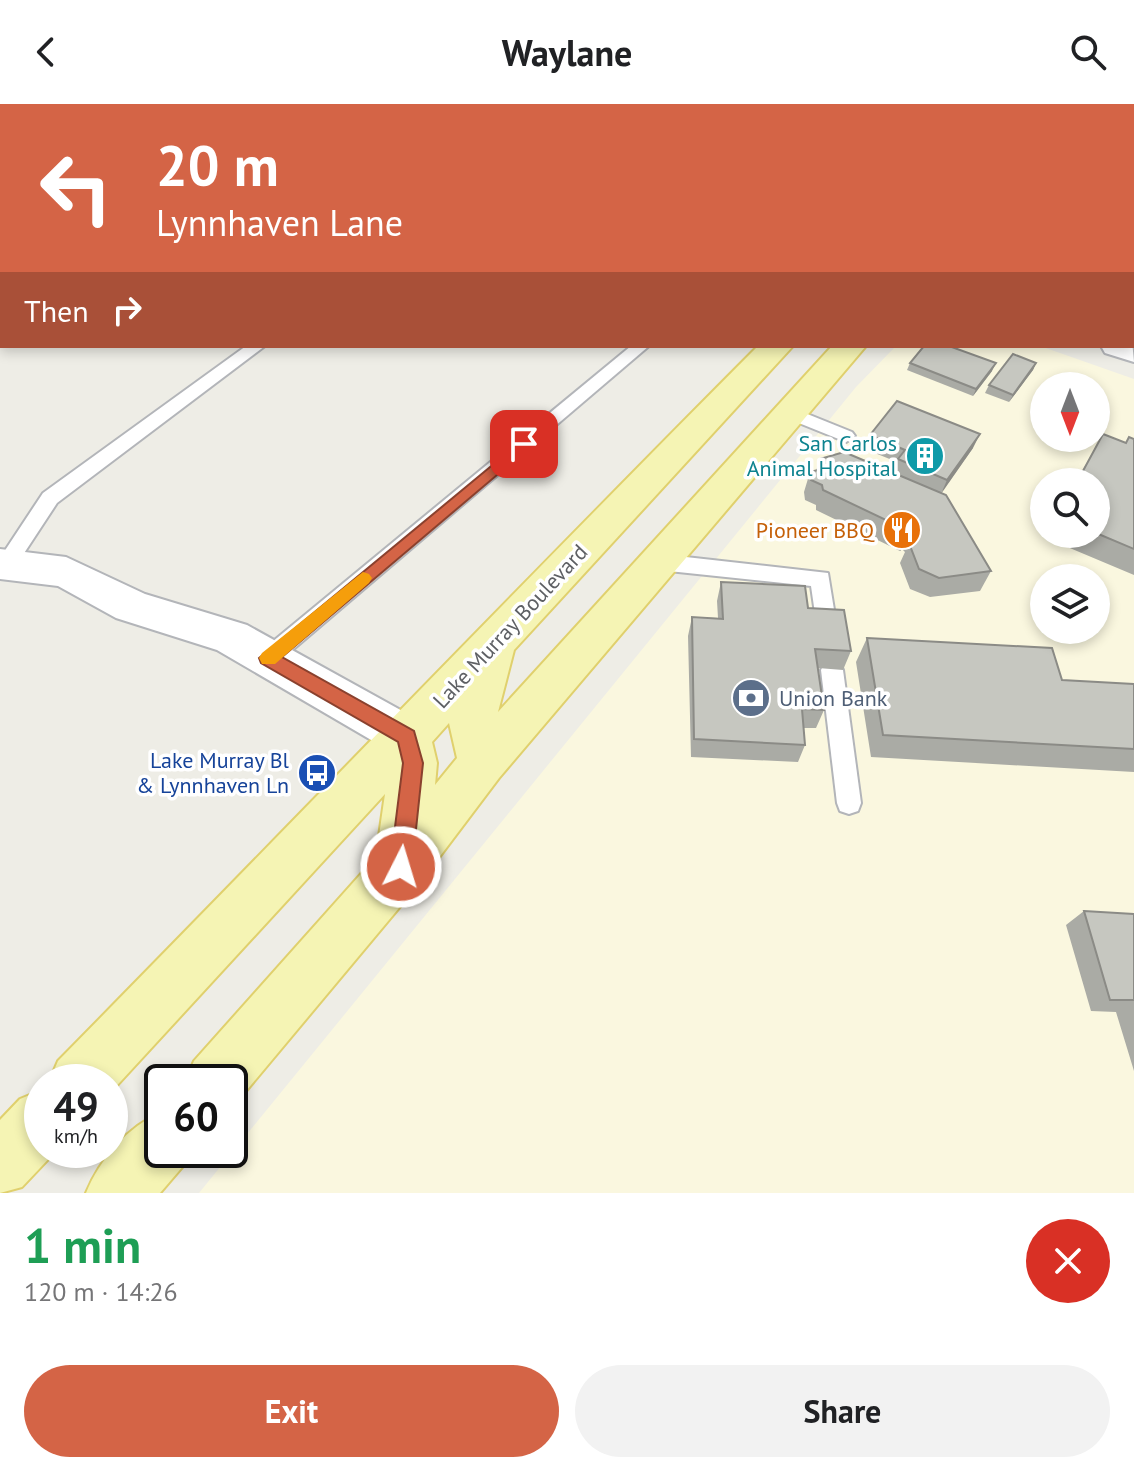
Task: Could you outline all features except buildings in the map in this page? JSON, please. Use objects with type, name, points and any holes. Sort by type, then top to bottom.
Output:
[{"type":"main road","name":"Lake Murray Boulevard","points":[[96,1064],[775,348]]},
{"type":"main road","points":[[231,1064],[401,867],[482,763],[848,348]]},
{"type":"main road","points":[[482,763],[472,726],[478,697],[498,639]]},
{"type":"main road","points":[[401,867],[413,763],[407,737]]},
{"type":"main road","points":[[0,1165],[24,1140]]},
{"type":"main road","points":[[118,1193],[144,1163]]},
{"type":"street","points":[[3,565],[66,572],[131,606],[232,637],[407,737]]},
{"type":"lane","points":[[3,565],[50,498],[254,348]]},
{"type":"lane","points":[[268,658],[639,348]]},
{"type":"lane","points":[[790,413],[846,436]]},
{"type":"lane","points":[[659,562],[821,579],[826,628]]},
{"type":"lane","points":[[832,670],[849,803]]},
{"type":"shaded area","points":[[894,348],[1046,348],[1134,379],[1134,1193],[199,1193],[219,1168],[248,1168],[248,1133],[856,387]]},
{"type":"slow traffic","points":[[268,658],[363,578]]},
{"type":"place","name":"San Carlos Animal Hospital","points":[[925,456]]},
{"type":"place","name":"Pioneer BBQ","points":[[902,530]]},
{"type":"place","name":"Union Bank","points":[[751,698]]},
{"type":"place","name":"Lake Murray Bl & Lynnhaven Ln","points":[[317,773]]},
{"type":"route","points":[[401,867],[406,801],[413,763],[407,737],[268,658],[524,444]]}]
